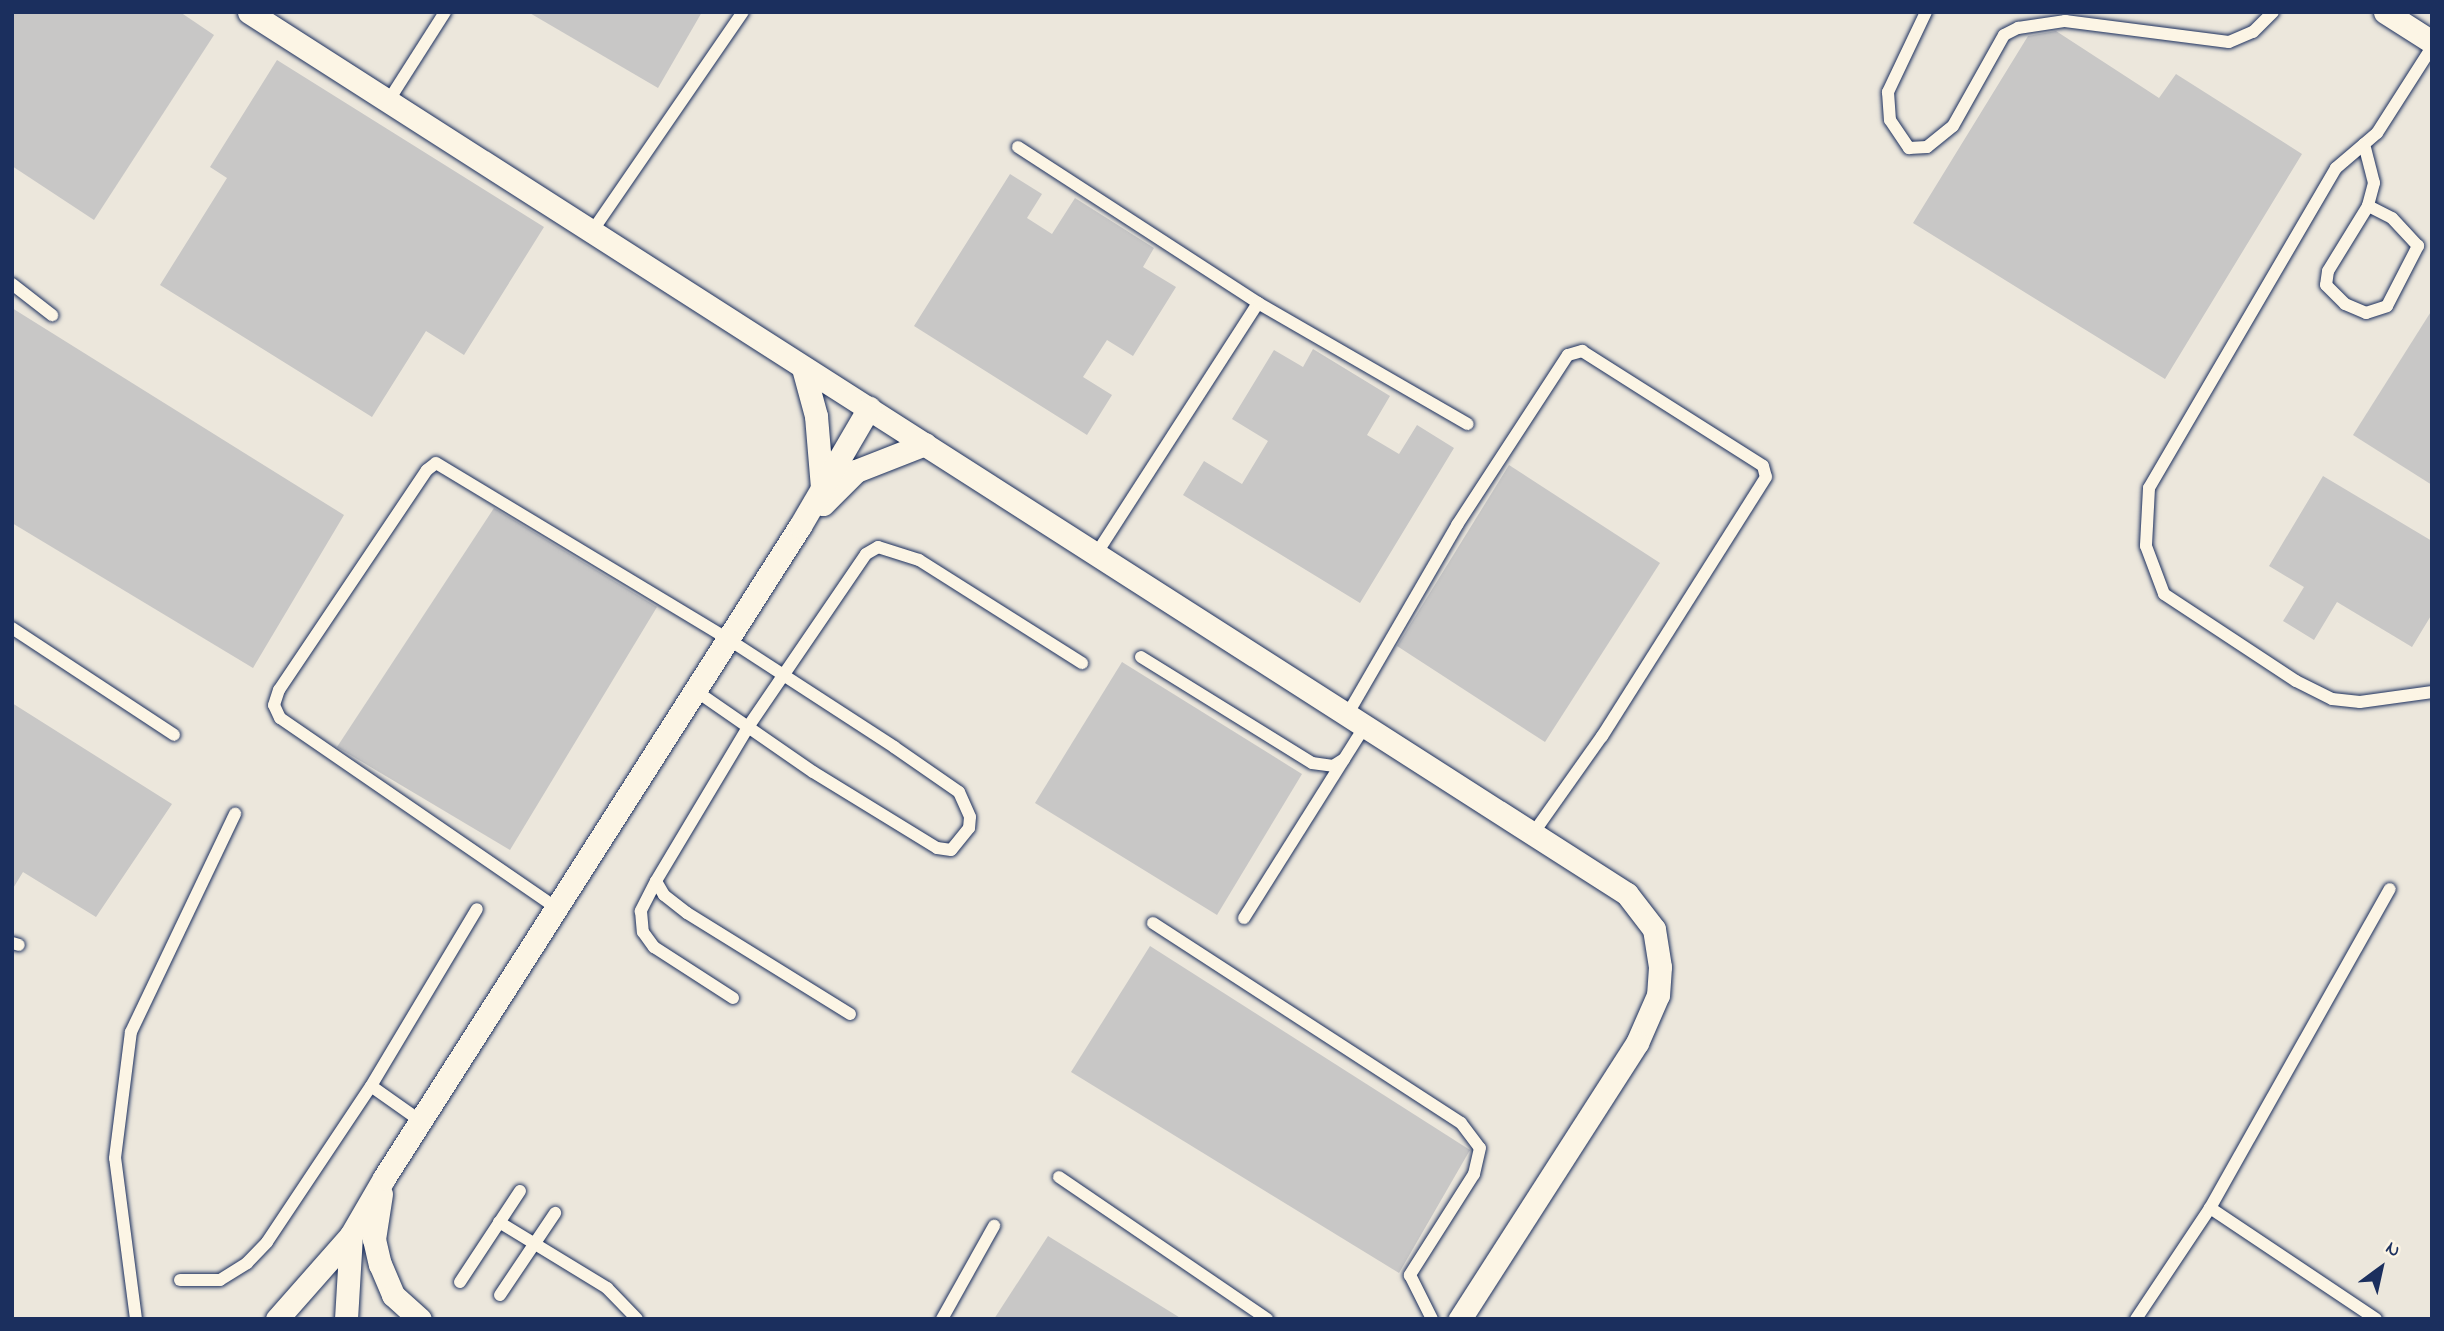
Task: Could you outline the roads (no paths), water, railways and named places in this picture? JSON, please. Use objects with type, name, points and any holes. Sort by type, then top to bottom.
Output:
[{"type":"street","points":[[249,12],[1627,894],[1654,929],[1660,967],[1658,995],[1637,1043],[1460,1319]]},
{"type":"street","points":[[2385,12],[2432,45]]},
{"type":"street","points":[[803,368],[816,416],[822,488]]},
{"type":"street","points":[[277,1319],[351,1235],[384,1178],[558,909],[693,689],[800,526],[869,408]]},
{"type":"street","points":[[800,526],[856,471],[925,444]]},
{"type":"street","points":[[384,1178],[374,1239],[380,1264],[393,1295],[420,1319]]},
{"type":"street","points":[[346,1319],[351,1235]]},
{"type":"lane","points":[[389,100],[445,12]]},
{"type":"lane","points":[[591,233],[743,12]]},
{"type":"lane","points":[[1926,12],[1888,92],[1890,120],[1909,148],[1927,147],[1953,126],[1999,42],[2018,28],[2065,21],[2229,42],[2253,32],[2273,12]]},
{"type":"lane","points":[[2432,45],[2377,133],[2336,168],[2149,488],[2146,547],[2164,594],[2295,681],[2332,699],[2360,702],[2432,692]]},
{"type":"lane","points":[[2364,144],[2374,183],[2368,206],[2328,271],[2326,285],[2345,304],[2366,313],[2387,306],[2418,246],[2392,218],[2368,206]]},
{"type":"lane","points":[[1018,147],[1258,303],[1468,424]]},
{"type":"lane","points":[[12,284],[52,315]]},
{"type":"lane","points":[[1096,554],[1258,303]]},
{"type":"lane","points":[[1244,918],[1344,759],[1356,720],[1465,513],[1567,355],[1582,351],[1763,466],[1766,477],[1602,736],[1534,832]]},
{"type":"lane","points":[[558,909],[279,718],[274,705],[295,667],[427,470],[436,463],[728,639],[959,792],[970,817],[961,841],[951,850],[937,848],[693,689]]},
{"type":"lane","points":[[733,998],[654,947],[643,932],[641,911],[656,881],[748,727],[785,677],[866,554],[878,547],[919,560],[1082,663]]},
{"type":"lane","points":[[12,628],[174,735]]},
{"type":"lane","points":[[1141,657],[1312,763],[1333,766],[1344,759]]},
{"type":"lane","points":[[136,1319],[115,1158],[131,1032],[235,814]]},
{"type":"lane","points":[[656,881],[664,895],[687,913],[850,1014]]},
{"type":"lane","points":[[2136,1319],[2210,1208],[2390,889]]},
{"type":"lane","points":[[180,1280],[220,1280],[247,1263],[267,1242],[371,1086],[477,909]]},
{"type":"lane","points":[[1153,923],[1461,1123],[1480,1148],[1474,1174],[1410,1275],[1432,1319]]},
{"type":"lane","points":[[371,1086],[422,1122]]},
{"type":"lane","points":[[1059,1177],[1268,1319]]},
{"type":"lane","points":[[460,1282],[520,1191]]},
{"type":"lane","points":[[2210,1208],[2376,1319]]},
{"type":"lane","points":[[500,1295],[555,1213]]},
{"type":"lane","points":[[499,1222],[535,1241],[607,1288],[637,1319]]},
{"type":"lane","points":[[942,1319],[994,1226]]}]
